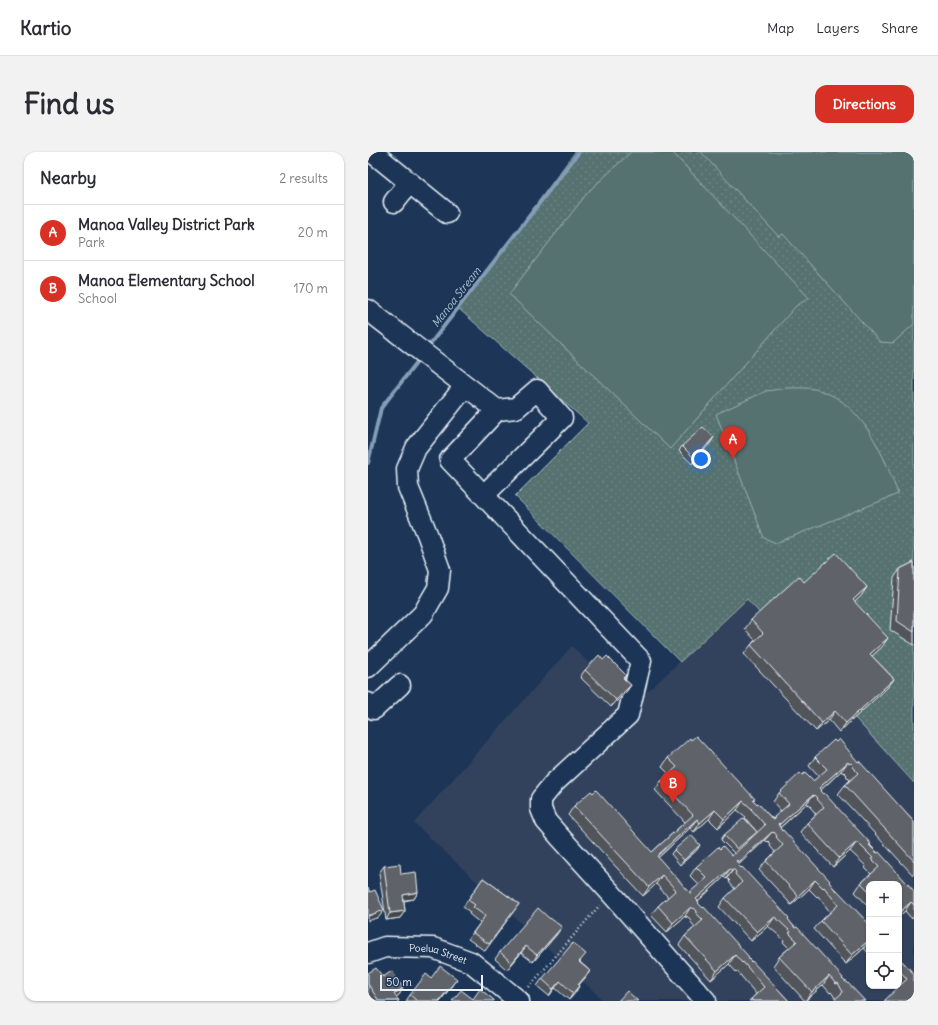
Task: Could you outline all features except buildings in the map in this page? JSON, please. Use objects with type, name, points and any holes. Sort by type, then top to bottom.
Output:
[{"type":"street","points":[[372,152],[447,213]]},
{"type":"street","points":[[394,202],[409,183]]},
{"type":"street","points":[[368,310],[497,410]]},
{"type":"street","points":[[368,667],[423,614],[438,588],[440,570],[408,487],[407,469],[416,448],[465,386]]},
{"type":"street","points":[[484,495],[562,418],[537,390],[516,408],[497,410],[450,460],[641,661],[628,715],[554,783],[541,799],[541,809],[546,821],[706,1001]]},
{"type":"street","points":[[368,702],[374,709],[400,685]]},
{"type":"street","name":"Poelua Street","points":[[368,953],[385,947],[433,948],[471,962],[518,1000]]},
{"type":"path","points":[[518,1000],[610,892]]},
{"type":"shaded area","points":[[747,599],[914,783],[914,1001],[604,1001],[414,823],[572,646],[631,707]]},
{"type":"green space","points":[[575,152],[914,152],[914,783],[747,599],[680,662],[515,496],[588,423],[459,309]]},
{"type":"green space","points":[[631,152],[672,152],[809,298],[796,306],[670,449],[509,294],[588,192]]},
{"type":"green space","points":[[701,152],[910,152],[914,156],[914,324],[893,343],[880,342],[783,234],[779,237]]},
{"type":"green space","points":[[788,388],[817,390],[836,397],[848,407],[860,419],[879,448],[898,494],[776,543],[764,538],[716,414],[766,391]]},
{"type":"waterway","name":"Manoa Stream","points":[[427,348],[579,152]]},
{"type":"waterway","name":"Manoa Stream","points":[[368,463],[381,408],[421,357]]},
{"type":"place","name":"Manoa Valley District Park","points":[[733,459]]},
{"type":"place","name":"Manoa Elementary School","points":[[673,803]]}]
